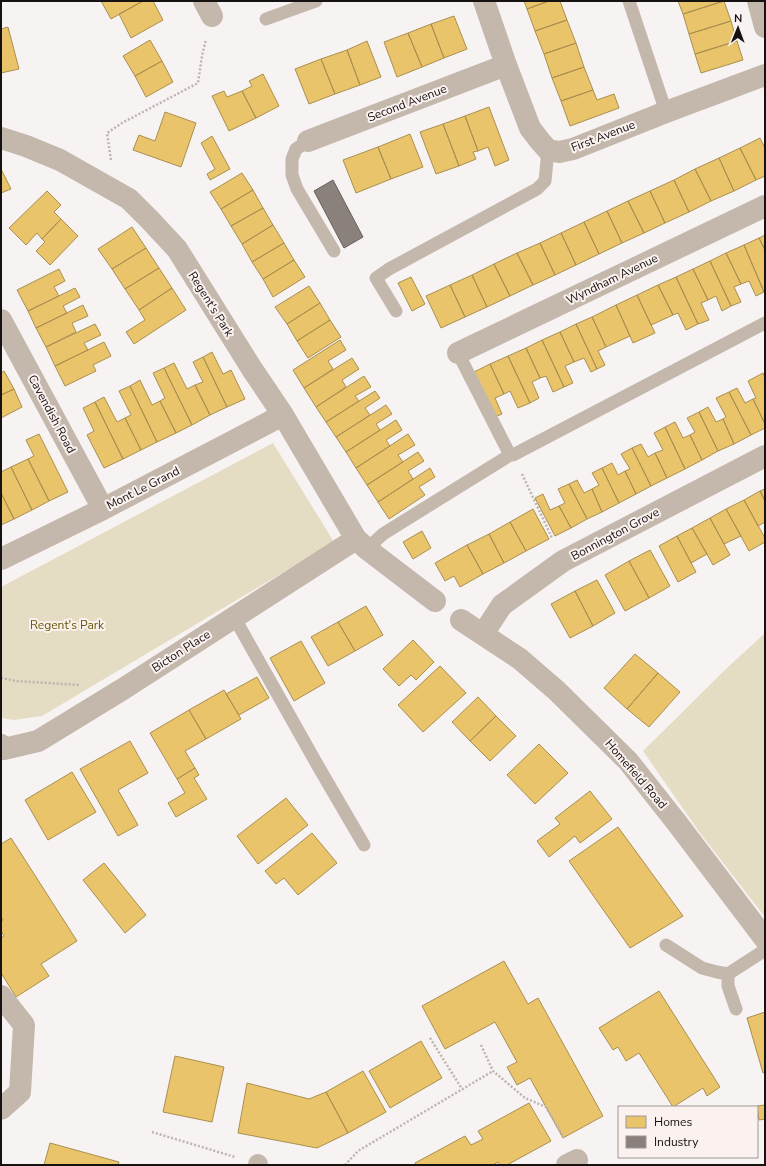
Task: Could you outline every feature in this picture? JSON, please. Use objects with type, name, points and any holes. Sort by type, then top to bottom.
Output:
[{"type":"street","points":[[484,1],[530,128],[548,150]]},
{"type":"street","points":[[758,1],[765,27]]},
{"type":"street","name":"Second Avenue","points":[[308,141],[506,65]]},
{"type":"street","name":"First Avenue","points":[[548,150],[559,152],[573,149],[765,75]]},
{"type":"street","name":"Regent's Park","points":[[1,138],[26,146],[60,160],[128,199],[177,249],[252,369],[283,415],[361,544]]},
{"type":"street","name":"Wyndham Avenue","points":[[458,353],[765,206]]},
{"type":"street","name":"Cavendish Road","points":[[1,320],[103,509]]},
{"type":"street","name":"Mont Le Grand","points":[[1,559],[103,509],[283,415]]},
{"type":"street","name":"Bonnington Grove","points":[[483,634],[502,604],[563,561],[765,456]]},
{"type":"street","points":[[361,544],[435,601]]},
{"type":"street","name":"Bicton Place","points":[[1,745],[4,749],[38,741],[234,617],[361,544]]},
{"type":"street","name":"Homefield Road","points":[[462,620],[525,663],[557,691],[628,761],[765,939]]},
{"type":"street","points":[[1,996],[24,1025],[20,1092],[1,1110]]},
{"type":"lane","points":[[266,19],[316,1]]},
{"type":"lane","points":[[629,1],[666,112]]},
{"type":"lane","points":[[308,141],[296,149],[292,159],[292,175],[297,189],[334,251]]},
{"type":"lane","points":[[396,310],[376,278],[389,269],[537,189],[545,181],[548,150]]},
{"type":"lane","points":[[361,544],[383,534],[511,455],[765,323]]},
{"type":"lane","points":[[458,353],[511,455]]},
{"type":"lane","points":[[234,617],[364,845]]},
{"type":"lane","points":[[666,945],[702,968],[728,974],[765,950]]},
{"type":"lane","points":[[728,974],[728,986],[736,1009]]},
{"type":"path","points":[[107,133],[122,123],[198,83],[208,8]]},
{"type":"path","points":[[511,455],[563,561]]},
{"type":"path","points":[[1,678],[16,681],[85,686]]},
{"type":"path","points":[[430,1038],[462,1089]]},
{"type":"path","points":[[481,1045],[493,1071],[525,1098],[546,1107],[572,1162]]},
{"type":"path","points":[[345,1165],[358,1151],[493,1071]]},
{"type":"path","points":[[152,1132],[258,1165]]},
{"type":"green space","name":"Regent's Park","points":[[273,443],[334,542],[42,716],[14,720],[1,718],[1,587]]},
{"type":"green space","points":[[765,633],[765,917],[700,833],[643,751],[727,668]]},
{"type":"building: Homes","points":[[101,1],[143,1],[111,19]]},
{"type":"building: Homes","points":[[143,1],[153,1],[163,20],[131,38],[119,14]]},
{"type":"building: Homes","points":[[524,1],[549,1],[527,9]]},
{"type":"building: Homes","points":[[549,1],[560,1],[567,20],[535,31],[527,9]]},
{"type":"building: Homes","points":[[678,1],[724,1],[683,14]]},
{"type":"building: Homes","points":[[724,1],[731,21],[689,34],[683,14]]},
{"type":"building: Homes","points":[[454,16],[467,49],[444,58],[431,24]]},
{"type":"building: Homes","points":[[567,20],[576,43],[544,54],[535,31]]},
{"type":"building: Homes","points":[[731,21],[737,41],[695,54],[689,34]]},
{"type":"building: Homes","points":[[431,24],[444,58],[422,67],[408,33]]},
{"type":"building: Homes","points":[[8,27],[19,69],[1,73],[1,29]]},
{"type":"building: Homes","points":[[408,33],[422,67],[397,77],[384,42]]},
{"type":"building: Homes","points":[[150,40],[162,61],[135,76],[123,56]]},
{"type":"building: Homes","points":[[367,41],[381,77],[360,85],[347,50]]},
{"type":"building: Homes","points":[[737,41],[743,60],[701,73],[695,54]]},
{"type":"building: Homes","points":[[576,43],[584,67],[552,78],[544,54]]},
{"type":"building: Homes","points":[[347,50],[360,85],[335,94],[321,59]]},
{"type":"building: Homes","points":[[321,59],[335,94],[309,104],[295,69]]},
{"type":"building: Homes","points":[[162,61],[173,82],[146,97],[135,76]]},
{"type":"building: Homes","points":[[584,67],[593,90],[561,101],[552,78]]},
{"type":"building: Homes","points":[[263,74],[279,106],[256,118],[242,91],[252,86],[249,81]]},
{"type":"building: Homes","points":[[593,90],[597,100],[614,94],[619,108],[570,126],[561,101]]},
{"type":"building: Homes","points":[[224,91],[227,97],[242,91],[256,118],[229,131],[212,96]]},
{"type":"building: Homes","points":[[489,107],[509,160],[495,166],[488,147],[478,151],[465,116]]},
{"type":"building: Homes","points":[[165,112],[196,123],[181,167],[133,150],[139,135],[155,141]]},
{"type":"building: Homes","points":[[465,116],[478,151],[473,152],[476,159],[459,166],[443,124]]},
{"type":"building: Homes","points":[[443,124],[459,166],[436,174],[420,132]]},
{"type":"building: Homes","points":[[410,134],[423,167],[391,179],[378,147]]},
{"type":"building: Homes","points":[[212,136],[230,169],[210,180],[207,174],[215,169],[201,143]]},
{"type":"building: Homes","points":[[760,138],[765,148],[765,176],[756,180],[740,148]]},
{"type":"building: Homes","points":[[378,147],[391,179],[356,193],[343,160]]},
{"type":"building: Homes","points":[[740,148],[756,180],[734,191],[719,158]]},
{"type":"building: Homes","points":[[719,158],[734,191],[711,201],[695,169]]},
{"type":"building: Homes","points":[[1,169],[11,189],[1,193]]},
{"type":"building: Homes","points":[[695,169],[711,201],[689,212],[674,180]]},
{"type":"building: Homes","points":[[242,173],[253,190],[221,209],[210,192]]},
{"type":"building: Homes","points":[[674,180],[689,212],[665,223],[650,191]]},
{"type":"building: Homes","points":[[253,190],[263,208],[231,226],[221,209]]},
{"type":"building: Homes","points":[[47,191],[61,205],[54,212],[61,219],[42,239],[37,233],[26,245],[9,228]]},
{"type":"building: Homes","points":[[650,191],[665,223],[644,233],[628,201]]},
{"type":"building: Homes","points":[[628,201],[644,233],[622,243],[607,211]]},
{"type":"building: Homes","points":[[263,208],[273,225],[242,244],[231,226]]},
{"type":"building: Homes","points":[[607,211],[622,243],[599,254],[584,222]]},
{"type":"building: Homes","points":[[61,219],[78,236],[50,265],[36,251],[45,242],[42,239]]},
{"type":"building: Homes","points":[[584,222],[599,254],[576,265],[561,233]]},
{"type":"building: Homes","points":[[273,225],[284,243],[252,262],[242,244]]},
{"type":"building: Homes","points":[[132,227],[146,248],[112,269],[98,249]]},
{"type":"building: Homes","points":[[561,233],[576,265],[555,275],[540,243]]},
{"type":"building: Homes","points":[[765,235],[765,250],[759,238]]},
{"type":"building: Homes","points":[[759,238],[765,250],[764,292],[744,245]]},
{"type":"building: Homes","points":[[284,243],[294,260],[263,279],[252,262]]},
{"type":"building: Homes","points":[[540,243],[555,275],[533,285],[517,253]]},
{"type":"building: Homes","points":[[744,245],[764,292],[756,296],[749,281],[741,284],[726,253]]},
{"type":"building: Homes","points":[[146,248],[159,268],[125,289],[112,269]]},
{"type":"building: Homes","points":[[517,253],[533,285],[510,296],[494,264]]},
{"type":"building: Homes","points":[[726,253],[741,284],[734,287],[741,302],[731,306],[710,261]]},
{"type":"building: Homes","points":[[294,260],[305,277],[273,297],[263,279]]},
{"type":"building: Homes","points":[[710,261],[731,306],[722,311],[716,296],[708,300],[693,269]]},
{"type":"building: Homes","points":[[494,264],[510,296],[487,307],[472,275]]},
{"type":"building: Homes","points":[[159,268],[172,288],[139,310],[125,289]]},
{"type":"building: Homes","points":[[59,269],[65,281],[54,287],[59,296],[28,311],[17,290]]},
{"type":"building: Homes","points":[[693,269],[708,300],[701,303],[709,320],[698,324],[676,277]]},
{"type":"building: Homes","points":[[472,275],[487,307],[465,317],[450,285]]},
{"type":"building: Homes","points":[[411,277],[425,304],[412,311],[398,283]]},
{"type":"building: Homes","points":[[676,277],[698,324],[686,330],[678,313],[673,315],[658,285]]},
{"type":"building: Homes","points":[[450,285],[465,317],[441,328],[426,296]]},
{"type":"building: Homes","points":[[658,285],[673,315],[651,325],[637,295]]},
{"type":"building: Homes","points":[[309,286],[320,303],[287,324],[275,307]]},
{"type":"building: Homes","points":[[75,288],[80,297],[63,306],[67,313],[36,328],[28,311]]},
{"type":"building: Homes","points":[[172,288],[186,310],[134,344],[126,332],[145,320],[139,310]]},
{"type":"building: Homes","points":[[637,295],[655,333],[633,343],[616,305]]},
{"type":"building: Homes","points":[[320,303],[330,320],[297,341],[287,324]]},
{"type":"building: Homes","points":[[83,305],[88,316],[72,323],[76,332],[46,347],[36,328]]},
{"type":"building: Homes","points":[[616,305],[630,336],[606,347],[592,317]]},
{"type":"building: Homes","points":[[592,317],[606,347],[598,351],[605,365],[597,369],[576,324]]},
{"type":"building: Homes","points":[[330,320],[341,337],[308,358],[297,341]]},
{"type":"building: Homes","points":[[95,324],[101,335],[84,343],[88,350],[55,366],[46,347]]},
{"type":"building: Homes","points":[[576,324],[597,369],[591,372],[584,358],[574,362],[560,332]]},
{"type":"building: Homes","points":[[560,332],[574,362],[565,366],[573,383],[564,387],[542,340]]},
{"type":"building: Homes","points":[[340,340],[346,350],[328,361],[333,369],[304,388],[293,370]]},
{"type":"building: Homes","points":[[542,340],[564,387],[553,392],[546,376],[540,378],[526,348]]},
{"type":"building: Homes","points":[[104,342],[111,356],[93,365],[96,371],[65,386],[55,366]]},
{"type":"building: Homes","points":[[526,348],[540,378],[532,382],[539,398],[530,403],[508,356]]},
{"type":"building: Homes","points":[[212,352],[223,374],[231,370],[245,399],[227,407],[203,357]]},
{"type":"building: Homes","points":[[508,356],[530,403],[518,408],[510,391],[504,394],[490,364]]},
{"type":"building: Homes","points":[[203,357],[227,407],[210,415],[195,385],[203,382],[193,362]]},
{"type":"building: Homes","points":[[352,358],[359,369],[342,380],[346,387],[316,407],[304,388]]},
{"type":"building: Homes","points":[[174,363],[187,389],[195,385],[210,415],[192,425],[164,368]]},
{"type":"building: Homes","points":[[490,364],[504,394],[495,398],[502,414],[495,417],[474,372]]},
{"type":"building: Homes","points":[[164,368],[192,425],[176,433],[160,401],[165,398],[153,373]]},
{"type":"building: Homes","points":[[4,371],[14,389],[1,395],[1,373]]},
{"type":"building: Homes","points":[[763,373],[765,378],[765,424],[753,399],[756,398],[748,381]]},
{"type":"building: Homes","points":[[364,376],[371,387],[355,396],[359,401],[326,422],[316,407]]},
{"type":"building: Homes","points":[[140,380],[152,405],[160,401],[176,433],[157,442],[130,386]]},
{"type":"building: Homes","points":[[130,386],[157,442],[141,450],[125,418],[131,415],[119,391]]},
{"type":"building: Homes","points":[[737,388],[745,403],[753,399],[765,424],[765,428],[751,435],[729,392]]},
{"type":"building: Homes","points":[[14,389],[22,407],[1,418],[1,395]]},
{"type":"building: Homes","points":[[375,391],[380,398],[365,408],[370,415],[336,437],[326,422]]},
{"type":"building: Homes","points":[[729,392],[751,435],[734,444],[723,419],[726,417],[716,398]]},
{"type":"building: Homes","points":[[104,397],[117,422],[125,418],[141,450],[123,459],[95,402]]},
{"type":"building: Homes","points":[[95,402],[123,459],[104,468],[87,435],[94,431],[83,408]]},
{"type":"building: Homes","points":[[386,405],[392,414],[376,424],[380,430],[346,452],[336,437]]},
{"type":"building: Homes","points":[[708,407],[716,422],[723,419],[734,444],[718,451],[699,412]]},
{"type":"building: Homes","points":[[699,412],[718,451],[702,460],[690,435],[695,432],[687,418]]},
{"type":"building: Homes","points":[[396,420],[402,430],[386,440],[390,446],[356,468],[346,452]]},
{"type":"building: Homes","points":[[675,422],[683,438],[690,435],[702,460],[685,469],[665,427]]},
{"type":"building: Homes","points":[[665,427],[685,469],[667,478],[655,453],[663,450],[654,433]]},
{"type":"building: Homes","points":[[39,434],[68,492],[49,501],[28,459],[34,456],[26,440]]},
{"type":"building: Homes","points":[[408,434],[415,445],[398,455],[403,462],[367,485],[356,468]]},
{"type":"building: Homes","points":[[641,444],[648,457],[655,453],[667,478],[651,486],[632,448]]},
{"type":"building: Homes","points":[[632,448],[651,486],[636,494],[625,471],[630,469],[621,454]]},
{"type":"building: Homes","points":[[418,452],[424,461],[408,471],[413,479],[378,502],[367,485]]},
{"type":"building: Homes","points":[[28,459],[49,501],[32,510],[11,467]]},
{"type":"building: Homes","points":[[612,463],[618,475],[625,471],[636,494],[619,503],[602,468]]},
{"type":"building: Homes","points":[[11,467],[32,510],[14,519],[1,493],[1,472]]},
{"type":"building: Homes","points":[[430,468],[435,477],[419,487],[425,495],[389,519],[378,502]]},
{"type":"building: Homes","points":[[602,468],[619,503],[602,512],[592,489],[599,485],[592,473]]},
{"type":"building: Homes","points":[[577,480],[584,493],[592,489],[602,512],[587,519],[569,484]]},
{"type":"building: Homes","points":[[569,484],[587,519],[571,528],[559,506],[565,503],[558,489]]},
{"type":"building: Homes","points":[[765,489],[765,501],[760,491]]},
{"type":"building: Homes","points":[[760,491],[765,501],[765,522],[758,526],[744,500]]},
{"type":"building: Homes","points":[[1,493],[14,519],[1,525]]},
{"type":"building: Homes","points":[[543,494],[550,510],[559,506],[571,528],[555,536],[535,498]]},
{"type":"building: Homes","points":[[744,500],[765,538],[765,542],[749,551],[726,509]]},
{"type":"building: Homes","points":[[533,509],[549,539],[526,551],[510,522]]},
{"type":"building: Homes","points":[[726,509],[741,536],[724,544],[710,518]]},
{"type":"building: Homes","points":[[710,518],[730,555],[713,565],[692,528]]},
{"type":"building: Homes","points":[[510,522],[526,551],[504,563],[489,534]]},
{"type":"building: Homes","points":[[692,528],[707,554],[691,563],[677,536]]},
{"type":"building: Homes","points":[[422,531],[431,548],[413,559],[403,542]]},
{"type":"building: Homes","points":[[489,534],[504,563],[483,574],[467,545]]},
{"type":"building: Homes","points":[[677,536],[696,572],[678,582],[659,546]]},
{"type":"building: Homes","points":[[467,545],[483,574],[460,587],[454,576],[445,581],[435,563]]},
{"type":"building: Homes","points":[[650,550],[670,586],[649,598],[629,561]]},
{"type":"building: Homes","points":[[629,561],[649,598],[625,611],[605,575]]},
{"type":"building: Homes","points":[[597,580],[615,613],[593,626],[575,591]]},
{"type":"building: Homes","points":[[575,591],[593,626],[570,638],[551,604]]},
{"type":"building: Homes","points":[[366,606],[383,635],[355,651],[338,622]]},
{"type":"building: Homes","points":[[338,622],[355,651],[328,666],[311,637]]},
{"type":"building: Homes","points":[[413,640],[434,662],[416,680],[411,675],[399,686],[383,669]]},
{"type":"building: Homes","points":[[301,641],[325,683],[294,701],[270,658]]},
{"type":"building: Homes","points":[[635,654],[658,673],[627,709],[604,688]]},
{"type":"building: Homes","points":[[440,666],[466,693],[423,732],[398,705]]},
{"type":"building: Homes","points":[[658,673],[680,692],[649,727],[627,709]]},
{"type":"building: Homes","points":[[257,677],[269,698],[239,715],[226,694]]},
{"type":"building: Homes","points":[[224,690],[241,719],[206,739],[189,710]]},
{"type":"building: Homes","points":[[478,697],[496,716],[470,741],[452,722]]},
{"type":"building: Homes","points":[[189,710],[206,739],[185,751],[195,768],[177,779],[150,733]]},
{"type":"building: Homes","points":[[496,716],[516,736],[490,761],[470,741]]},
{"type":"building: Homes","points":[[130,741],[148,773],[118,790],[138,825],[118,836],[80,769]]},
{"type":"building: Homes","points":[[539,744],[568,773],[535,804],[507,775]]},
{"type":"building: Homes","points":[[195,768],[199,775],[194,778],[207,799],[176,817],[168,803],[185,793],[177,779]]},
{"type":"building: Homes","points":[[72,772],[96,812],[48,840],[25,800]]},
{"type":"building: Homes","points":[[590,791],[612,819],[580,843],[575,836],[549,857],[537,841],[560,824],[555,818]]},
{"type":"building: Homes","points":[[286,798],[308,825],[258,864],[237,836]]},
{"type":"building: Homes","points":[[618,827],[683,916],[630,948],[569,861]]},
{"type":"building: Homes","points":[[312,833],[337,863],[298,895],[284,878],[276,884],[265,871]]},
{"type":"building: Homes","points":[[11,838],[77,941],[41,964],[49,976],[16,997],[1,973],[1,938],[4,936],[1,931],[1,921],[3,920],[1,917],[1,844]]},
{"type":"building: Homes","points":[[104,863],[146,915],[125,933],[83,880]]},
{"type":"building: Homes","points":[[504,961],[528,1004],[538,998],[603,1116],[563,1138],[530,1078],[517,1085],[507,1067],[517,1062],[495,1022],[445,1049],[422,1006]]},
{"type":"building: Homes","points":[[659,991],[720,1087],[707,1096],[703,1088],[672,1106],[639,1053],[626,1061],[618,1047],[613,1050],[599,1028]]},
{"type":"building: Homes","points":[[765,1012],[765,1072],[763,1073],[747,1018]]},
{"type":"building: Homes","points":[[421,1041],[442,1078],[390,1108],[369,1071]]},
{"type":"building: Homes","points":[[175,1056],[224,1067],[212,1122],[163,1112]]},
{"type":"building: Homes","points":[[363,1071],[386,1112],[348,1133],[326,1092]]},
{"type":"building: Homes","points":[[247,1083],[309,1099],[326,1092],[348,1133],[317,1148],[238,1133]]},
{"type":"building: Homes","points":[[529,1103],[551,1141],[507,1165],[500,1165],[498,1162],[493,1165],[416,1165],[415,1163],[465,1136],[471,1145],[483,1139],[478,1131]]},
{"type":"building: Homes","points":[[765,1105],[765,1119],[759,1120],[757,1106]]},
{"type":"building: Homes","points":[[50,1143],[119,1162],[118,1165],[44,1165]]},
{"type":"building: Industry","points":[[333,180],[363,237],[344,248],[314,191]]}]
